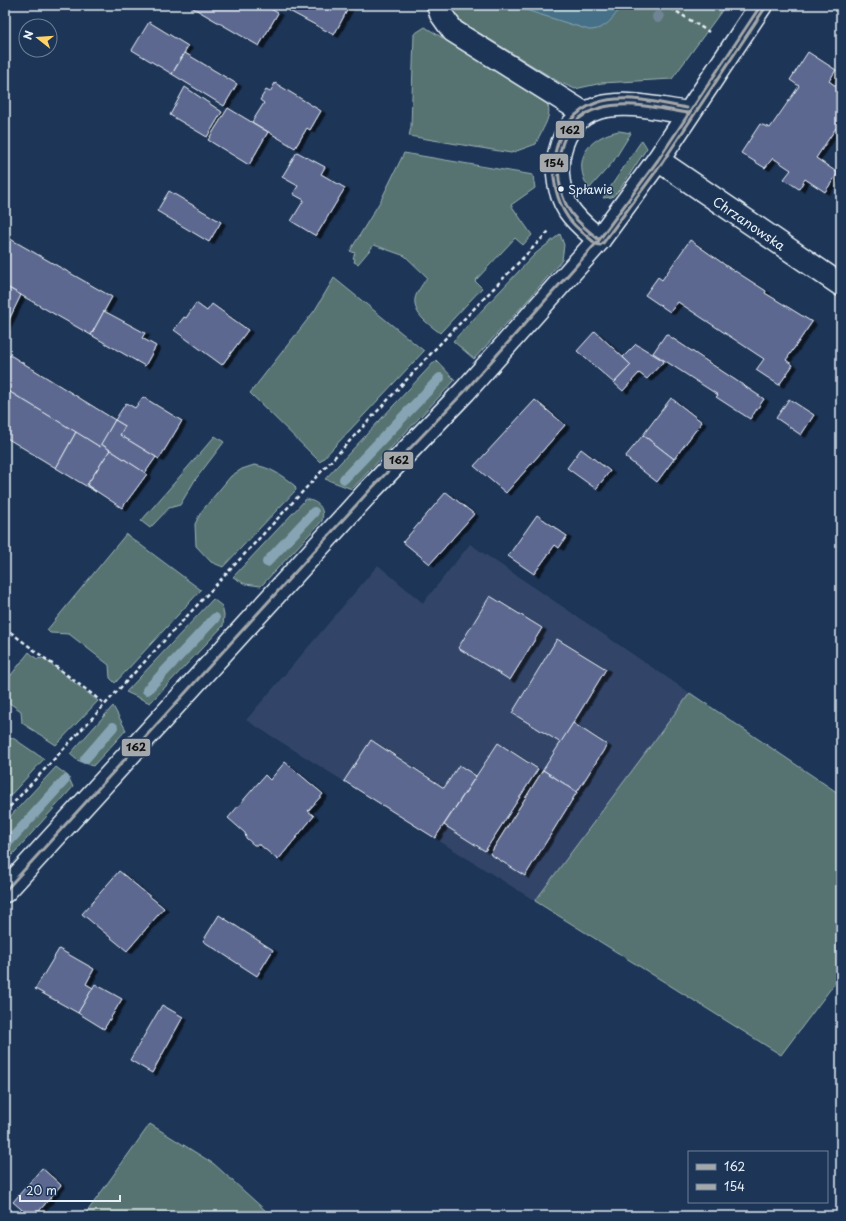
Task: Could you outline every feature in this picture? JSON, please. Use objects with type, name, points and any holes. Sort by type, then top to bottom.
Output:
[{"type":"street","points":[[438,5],[441,14],[453,30],[584,113]]},
{"type":"street","points":[[5,891],[370,490],[465,391],[599,240],[658,160],[688,113],[762,5]]},
{"type":"street","points":[[599,240],[581,224],[572,213],[560,190],[556,169],[559,151],[565,136],[584,113],[613,105],[625,105],[688,113]]},
{"type":"street","name":"Chrzanowska","points":[[658,160],[841,285]]},
{"type":"path","points":[[671,8],[714,36]]},
{"type":"path","points":[[5,812],[500,281],[537,242],[572,213]]},
{"type":"path","points":[[5,628],[105,704]]},
{"type":"shaded area","points":[[510,5],[622,5],[605,26],[589,30]]},
{"type":"shaded area","points":[[470,544],[690,693],[535,901],[246,720],[378,565],[423,603]]},
{"type":"green space","points":[[449,5],[726,5],[672,79],[602,83],[575,89],[559,82],[460,21],[453,14]]},
{"type":"green space","points":[[425,27],[546,102],[549,112],[548,118],[536,144],[511,153],[409,136],[411,127],[414,34]]},
{"type":"green space","points":[[619,131],[631,133],[613,162],[589,189],[582,169],[582,159],[586,151],[591,144],[599,139],[608,134]]},
{"type":"green space","points":[[642,140],[647,148],[620,189],[612,197],[603,198]]},
{"type":"green space","points":[[404,153],[533,175],[535,188],[511,205],[532,235],[523,245],[515,238],[475,281],[482,288],[440,333],[419,315],[415,305],[415,299],[427,277],[405,256],[374,245],[358,264],[354,262],[355,259],[353,258],[355,253],[350,251],[381,200]]},
{"type":"green space","points":[[560,234],[564,245],[562,260],[474,359],[453,341],[535,254]]},
{"type":"green space","points":[[334,278],[424,351],[320,462],[250,393],[315,310]]},
{"type":"green space","points":[[436,360],[455,380],[352,489],[325,479]]},
{"type":"green space","points":[[215,436],[224,442],[195,480],[180,505],[169,508],[150,528],[141,521]]},
{"type":"green space","points":[[254,465],[276,472],[295,486],[296,490],[223,567],[211,562],[196,546],[195,524],[201,512],[231,476],[242,469]]},
{"type":"green space","points":[[306,499],[320,506],[323,516],[322,521],[261,586],[245,584],[233,577]]},
{"type":"green space","points":[[126,534],[201,590],[115,683],[110,678],[109,665],[69,634],[50,633],[47,630]]},
{"type":"green space","points":[[213,599],[222,606],[224,615],[223,626],[150,703],[126,692]]},
{"type":"green space","points":[[29,652],[37,659],[43,658],[98,701],[56,745],[22,723],[21,711],[5,700],[5,686],[9,680],[8,679]]},
{"type":"green space","points":[[690,693],[841,795],[841,975],[781,1055],[535,901]]},
{"type":"green space","points":[[113,706],[126,730],[93,766],[77,760],[70,754]]},
{"type":"green space","points":[[13,738],[44,759],[5,801],[5,740]]},
{"type":"green space","points":[[56,767],[68,776],[73,787],[5,863],[5,822]]},
{"type":"green space","points":[[150,1124],[214,1164],[266,1211],[262,1216],[84,1216]]},
{"type":"building","points":[[188,5],[264,5],[278,13],[259,46]]},
{"type":"building","points":[[283,5],[350,5],[334,35],[282,7]]},
{"type":"building","points":[[149,22],[188,46],[172,74],[132,50]]},
{"type":"building","points":[[808,52],[836,70],[829,81],[841,90],[841,132],[836,128],[816,158],[838,173],[825,192],[805,179],[799,189],[784,179],[791,170],[773,158],[765,168],[741,153],[760,124],[770,128],[799,86],[790,80]]},
{"type":"building","points":[[185,53],[237,84],[224,106],[172,74]]},
{"type":"building","points":[[275,83],[321,111],[310,130],[307,128],[295,148],[252,122],[264,103],[260,100],[266,90],[270,92]]},
{"type":"building","points":[[185,87],[222,112],[207,137],[170,115]]},
{"type":"building","points":[[228,108],[268,132],[249,165],[208,140]]},
{"type":"building","points":[[297,152],[325,167],[321,174],[345,188],[316,236],[291,221],[304,200],[293,194],[298,186],[282,177]]},
{"type":"building","points":[[169,191],[221,222],[209,242],[157,211]]},
{"type":"building","points":[[5,236],[112,297],[91,335],[5,286]]},
{"type":"building","points":[[690,240],[735,272],[766,291],[765,293],[812,322],[786,360],[793,365],[779,385],[756,370],[764,359],[678,302],[670,312],[645,295],[658,277],[662,280]]},
{"type":"building","points":[[5,286],[21,295],[5,328]]},
{"type":"building","points":[[196,303],[207,311],[212,304],[248,330],[222,365],[174,330],[184,317],[186,318]]},
{"type":"building","points":[[104,311],[145,333],[142,338],[156,346],[145,366],[91,335]]},
{"type":"building","points":[[595,331],[631,365],[614,383],[577,351]]},
{"type":"building","points":[[666,334],[764,399],[750,419],[716,397],[718,395],[653,353]]},
{"type":"building","points":[[636,344],[664,361],[647,379],[639,373],[623,391],[614,383],[631,365],[623,357]]},
{"type":"building","points":[[10,355],[115,420],[100,447],[5,389],[5,362]]},
{"type":"building","points":[[5,389],[76,432],[56,468],[5,437]]},
{"type":"building","points":[[143,397],[182,421],[159,459],[120,435],[125,426],[115,420],[126,403],[135,408]]},
{"type":"building","points":[[671,398],[702,422],[674,459],[643,435]]},
{"type":"building","points":[[789,399],[814,415],[801,435],[776,418]]},
{"type":"building","points":[[535,400],[565,425],[506,493],[474,466]]},
{"type":"building","points":[[115,420],[125,426],[120,435],[156,457],[145,473],[101,444]]},
{"type":"building","points":[[76,432],[100,447],[101,444],[110,450],[87,485],[96,492],[56,468]]},
{"type":"building","points":[[643,435],[674,459],[657,482],[625,457]]},
{"type":"building","points":[[581,449],[610,471],[596,489],[567,468]]},
{"type":"building","points":[[110,450],[147,474],[122,508],[87,485]]},
{"type":"building","points":[[446,492],[474,514],[430,564],[403,542]]},
{"type":"building","points":[[537,515],[567,536],[559,548],[555,545],[534,574],[508,556]]},
{"type":"building","points":[[490,596],[542,628],[510,680],[458,648]]},
{"type":"building","points":[[557,639],[606,669],[561,743],[512,713]]},
{"type":"building","points":[[573,723],[607,745],[577,792],[543,770]]},
{"type":"building","points":[[371,740],[444,788],[459,765],[476,776],[435,838],[344,781]]},
{"type":"building","points":[[498,743],[538,769],[485,851],[444,825]]},
{"type":"building","points":[[285,762],[323,794],[308,811],[314,816],[278,860],[260,845],[254,845],[246,838],[245,833],[228,818],[265,775],[270,780]]},
{"type":"building","points":[[543,770],[577,792],[525,876],[490,854]]},
{"type":"building","points":[[119,871],[164,908],[127,951],[82,914]]},
{"type":"building","points":[[219,915],[273,950],[257,976],[203,941]]},
{"type":"building","points":[[59,949],[94,969],[86,984],[93,988],[78,1013],[35,989]]},
{"type":"building","points":[[95,984],[122,999],[104,1029],[78,1013]]},
{"type":"building","points":[[162,1005],[183,1017],[152,1073],[130,1060]]},
{"type":"building","points":[[42,1168],[61,1185],[35,1216],[29,1216],[13,1202]]},
{"type":"waterway","points":[[344,479],[440,378]]},
{"type":"waterway","points":[[267,562],[314,512]]},
{"type":"waterway","points":[[147,690],[215,618]]},
{"type":"waterway","points":[[85,759],[113,727]]},
{"type":"waterway","points":[[5,846],[65,780]]},
{"type":"transit line","name":"162","points":[[5,891],[370,490],[465,391],[599,240],[658,160],[761,5]]},
{"type":"transit line","name":"154","points":[[687,108],[641,100],[607,100],[596,103],[581,111],[570,121],[561,134],[556,149],[554,165],[554,181],[558,196],[570,221],[596,244],[600,245],[603,243],[662,163],[765,8]]},
{"type":"transit line","name":"162","points":[[599,240],[583,226],[569,210],[559,181],[558,166],[560,150],[566,136],[574,124],[585,114],[600,108],[611,106],[633,105],[688,113]]},
{"type":"place","name":"Spławie","points":[[561,189]]}]
